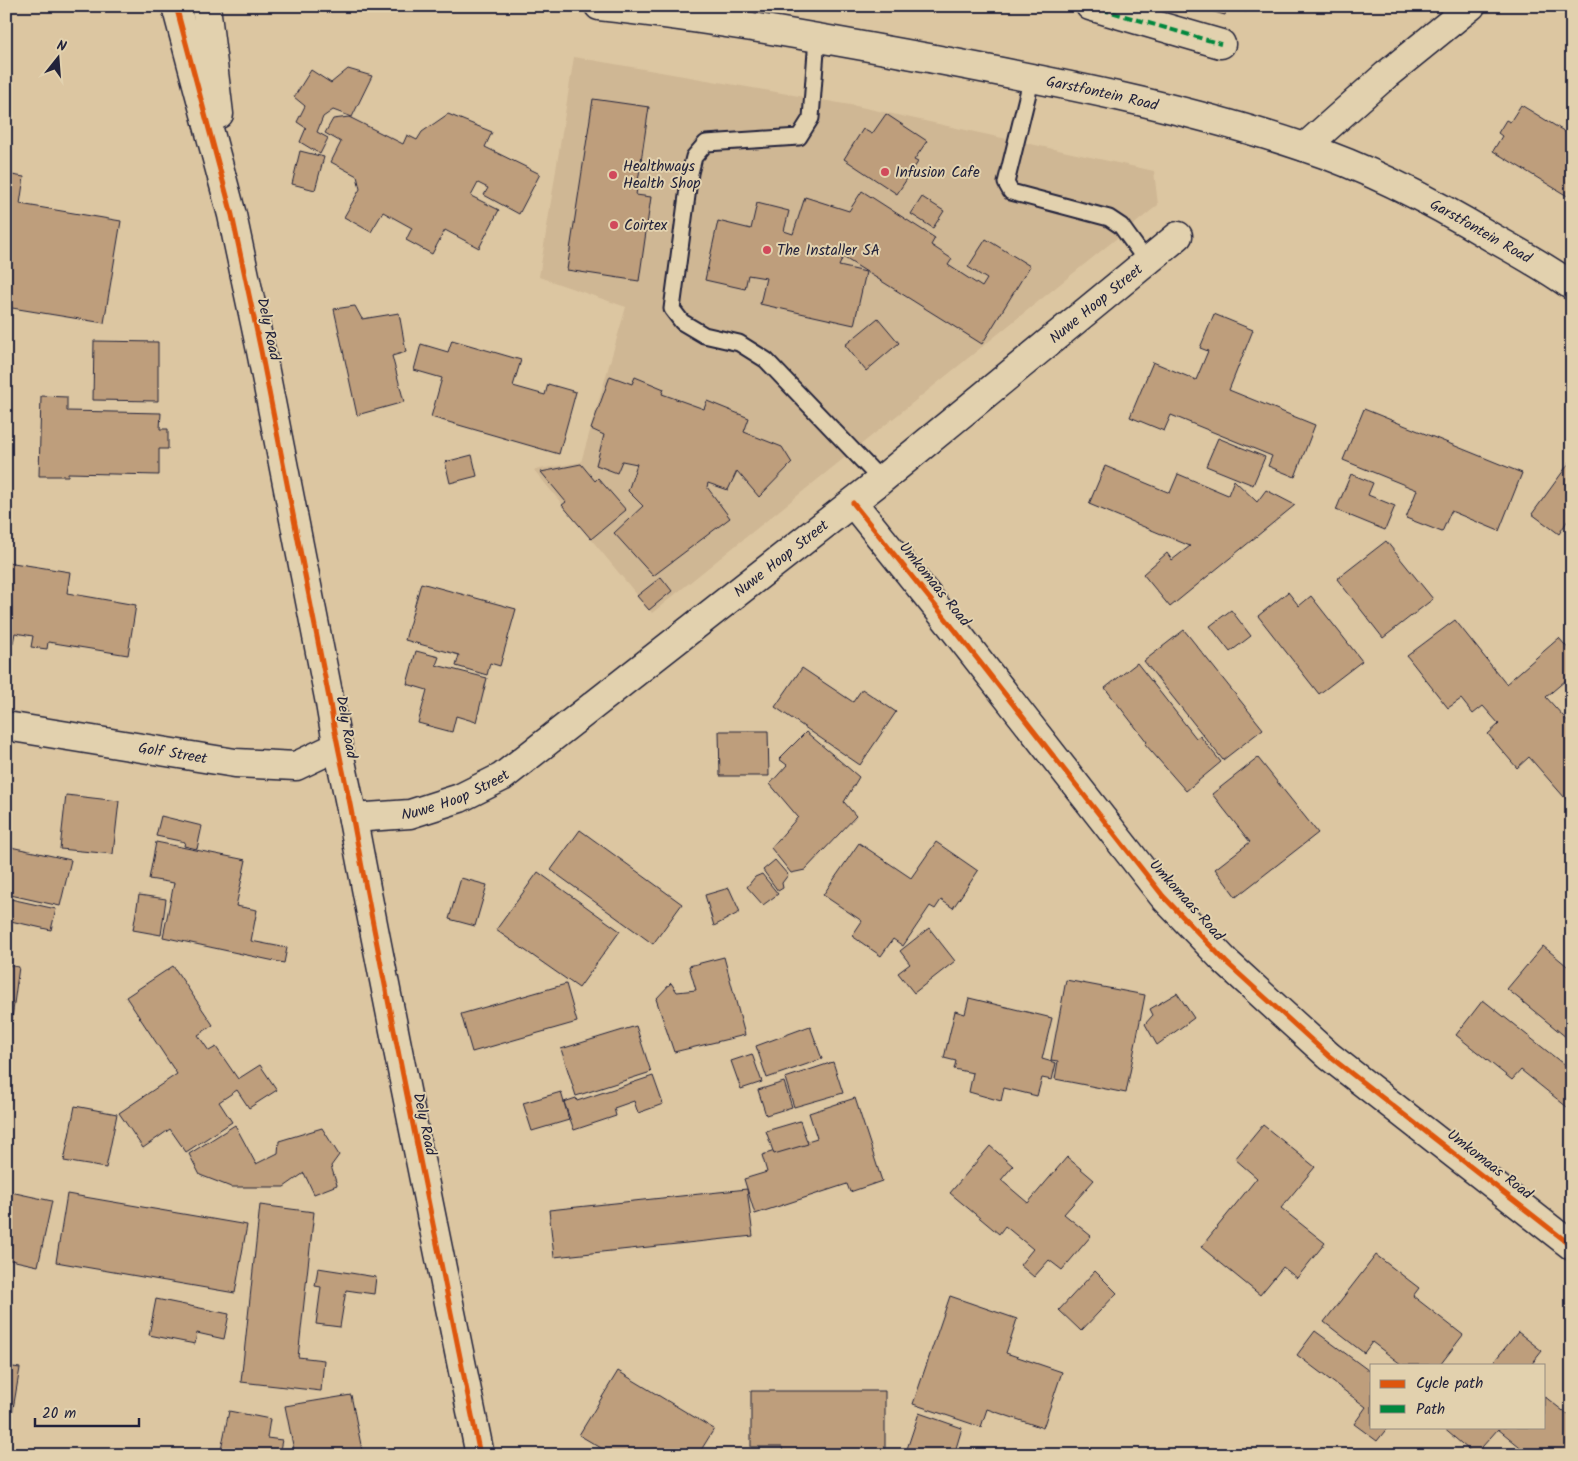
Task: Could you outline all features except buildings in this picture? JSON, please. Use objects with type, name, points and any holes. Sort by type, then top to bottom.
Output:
[{"type":"street","name":"Dely Road","points":[[176,6],[232,215],[263,361],[330,703],[336,747],[353,818],[370,916],[480,1455]]},
{"type":"street","name":"Dely Road","points":[[206,6],[232,215]]},
{"type":"street","name":"Garstfontein Road","points":[[600,6],[647,11],[817,38],[1032,77],[1158,105],[1305,147],[1400,187],[1459,218],[1572,286]]},
{"type":"street","points":[[1090,6],[1222,44]]},
{"type":"street","points":[[1305,147],[1386,75],[1471,6]]},
{"type":"street","name":"Nuwe Hoop Street","points":[[353,818],[410,814],[460,798],[502,777],[853,503],[1178,236]]},
{"type":"street","name":"Umkomaas Road","points":[[853,503],[1163,896],[1226,962],[1329,1056],[1572,1246]]},
{"type":"street","name":"Golf Street","points":[[6,726],[235,763],[296,766],[336,747]]},
{"type":"lane","points":[[817,38],[811,118],[799,137],[706,143],[694,157],[690,173],[672,309],[682,322],[704,335],[739,343],[766,360],[881,480]]},
{"type":"lane","points":[[1032,77],[1006,182],[1011,192],[1109,218],[1121,226],[1146,262]]},
{"type":"shaded area","points":[[574,57],[856,106],[1154,171],[1158,205],[652,613],[534,470],[581,462],[626,307],[539,277]]},
{"type":"marked path","points":[[1090,6],[1221,44]]},
{"type":"cycle path","points":[[176,6],[232,215],[261,351],[415,1138],[480,1455]]},
{"type":"cycle path","points":[[853,503],[1163,896],[1226,962],[1329,1056],[1572,1246]]},
{"type":"place","name":"Infusion Cafe","points":[[885,172]]},
{"type":"place","name":"Healthways Health Shop","points":[[613,175]]},
{"type":"place","name":"Coirtex","points":[[614,225]]},
{"type":"place","name":"The Installer SA","points":[[767,250]]}]
